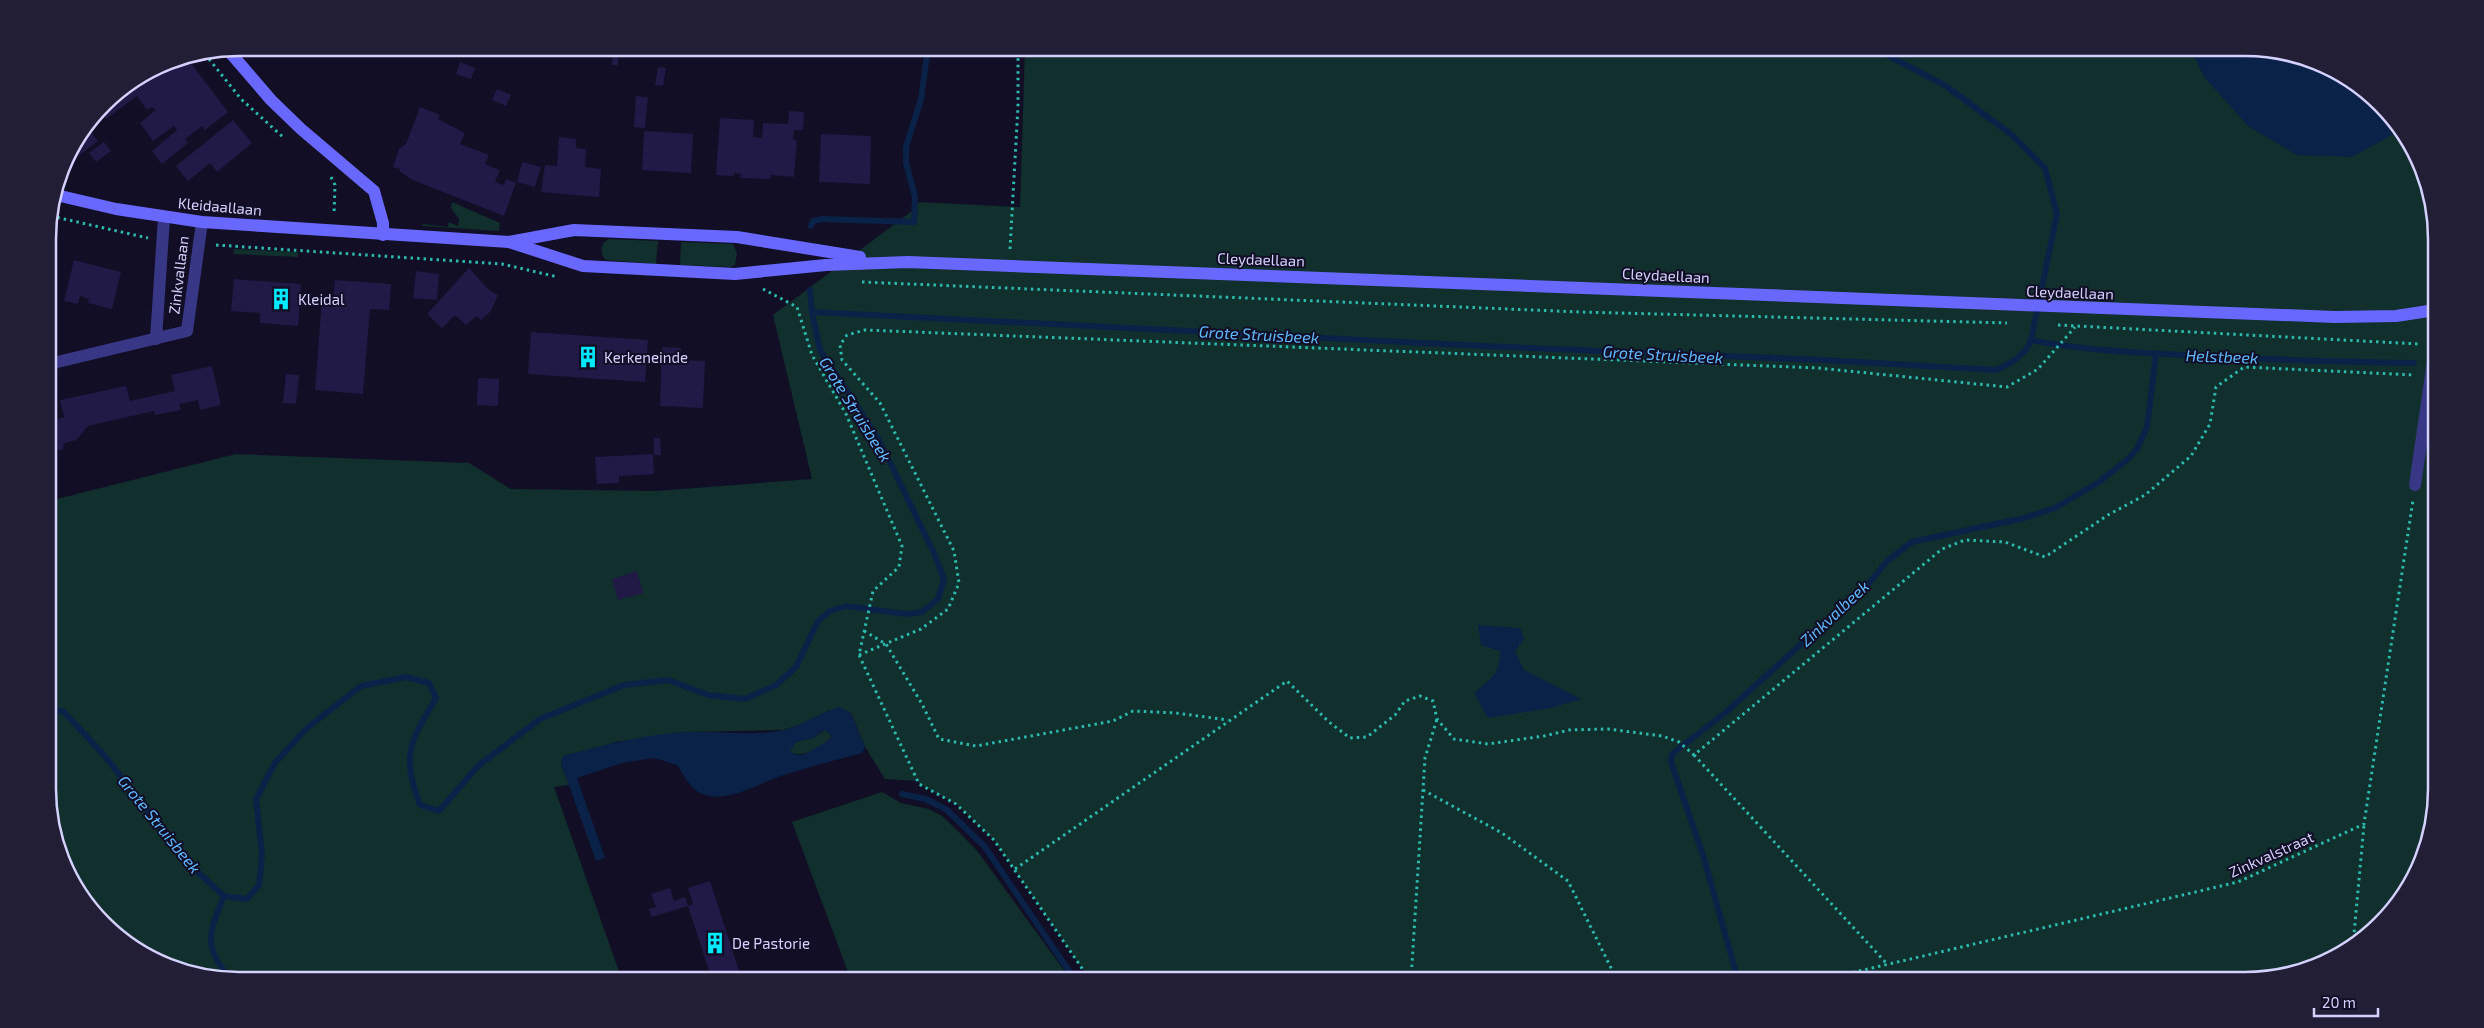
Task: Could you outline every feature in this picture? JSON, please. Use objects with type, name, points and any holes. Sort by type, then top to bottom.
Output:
[{"type":"street","points":[[234,56],[271,100],[301,129],[374,191],[382,214],[382,235],[509,242],[574,230],[737,237],[820,252],[895,262]]},
{"type":"street","name":"Kleidaallaan","points":[[61,196],[116,209],[202,222],[382,235]]},
{"type":"street","name":"Zinkvallaan","points":[[156,339],[164,217]]},
{"type":"street","name":"Zinkvallaan","points":[[56,362],[187,331],[202,222]]},
{"type":"street","points":[[509,242],[583,266],[735,274],[826,265],[895,262]]},
{"type":"street","name":"Cleydaellaan","points":[[895,262],[2335,317],[2396,316],[2428,311]]},
{"type":"street","points":[[2415,485],[2428,389]]},
{"type":"path","points":[[1009,266],[1018,106],[1018,56]]},
{"type":"path","points":[[58,218],[135,237],[163,240]]},
{"type":"path","points":[[198,244],[331,253]]},
{"type":"path","points":[[853,282],[1590,313],[1964,324],[2008,323]]},
{"type":"path","points":[[770,287],[763,290],[796,307],[812,354],[846,414],[902,546],[900,567],[873,591],[859,655],[919,784],[956,804],[994,840],[1085,972]]},
{"type":"path","points":[[2053,324],[2076,327],[2428,346]]},
{"type":"path","points":[[859,655],[921,630],[948,609],[960,583],[954,551],[880,403],[842,360],[840,345],[847,335],[865,330],[1808,367],[2007,387],[2038,369],[2064,343],[2076,327]]},
{"type":"path","points":[[1694,756],[1942,549],[1965,540],[2005,542],[2045,557],[2108,515],[2145,495],[2191,456],[2210,424],[2216,387],[2244,367],[2404,375],[2428,374]]},
{"type":"path","points":[[2355,935],[2364,824],[2415,485]]},
{"type":"path","points":[[864,631],[886,644],[922,704],[939,738],[976,746],[1113,721],[1133,711],[1176,713],[1229,720]]},
{"type":"path","points":[[1015,870],[1287,681],[1350,738],[1367,737],[1395,715],[1405,701],[1420,696],[1433,701],[1437,719],[1454,739],[1488,744],[1544,736],[1569,730],[1608,729],[1662,736],[1679,742],[1888,965]]},
{"type":"path","points":[[1412,972],[1425,758],[1437,719]]},
{"type":"path","points":[[1423,790],[1502,833],[1568,881],[1613,972]]},
{"type":"path","name":"Zinkvalstraat","points":[[1857,972],[2238,882],[2364,824]]},
{"type":"green space","points":[[1025,56],[2245,56],[2292,62],[2326,75],[2356,94],[2390,128],[2414,169],[2422,192],[2426,215],[2428,239],[2428,789],[2422,836],[2409,870],[2390,900],[2374,918],[2346,941],[2326,953],[2292,966],[2245,972],[1085,972],[994,840],[956,804],[919,784],[918,781],[885,779],[865,747],[851,713],[829,710],[809,722],[783,730],[683,732],[615,742],[561,764],[569,785],[554,787],[619,972],[239,972],[215,970],[192,966],[158,953],[128,934],[94,900],[70,859],[62,836],[58,813],[56,789],[56,499],[236,454],[469,463],[511,489],[656,491],[812,479],[773,315],[912,211],[919,202],[1020,207]]},
{"type":"green space","points":[[452,202],[500,223],[499,231],[422,226],[423,224],[448,227],[449,222],[458,226],[459,219],[451,208]]},
{"type":"green space","points":[[609,239],[658,241],[656,264],[606,260],[602,255],[601,249]]},
{"type":"green space","points":[[681,242],[733,244],[737,253],[735,265],[730,267],[680,265]]},
{"type":"green space","points":[[234,249],[298,252],[298,257],[233,254]]},
{"type":"green space","points":[[825,730],[832,736],[823,745],[807,753],[795,754],[789,752],[796,742],[813,738]]},
{"type":"green space","points":[[882,792],[901,803],[929,809],[942,816],[978,852],[1065,972],[848,972],[792,822]]},
{"type":"water","points":[[2194,56],[2245,56],[2292,62],[2326,75],[2356,94],[2374,110],[2394,134],[2352,157],[2297,155],[2248,126],[2204,77]]},
{"type":"water","points":[[1478,625],[1520,628],[1524,639],[1515,651],[1524,670],[1581,699],[1551,708],[1488,718],[1474,693],[1496,671],[1500,659],[1500,651],[1481,645]]},
{"type":"water","points":[[840,707],[851,713],[865,747],[862,753],[777,777],[734,794],[713,796],[702,794],[691,785],[677,765],[654,758],[622,763],[577,778],[605,858],[596,861],[561,763],[563,756],[623,741],[669,733],[759,733],[784,730]],"holes":[[[825,730],[832,736],[824,743],[803,754],[798,755],[790,752],[796,742],[813,738]]]},
{"type":"building","points":[[613,56],[618,56],[618,65],[612,65]]},
{"type":"building","points":[[460,62],[475,68],[471,79],[456,74]]},
{"type":"building","points":[[190,63],[228,112],[205,130],[202,126],[185,139],[188,143],[162,164],[152,151],[177,130],[174,126],[153,141],[140,123],[156,110],[152,107],[147,110],[137,96],[106,119],[104,117],[110,110],[138,87],[158,75]]},
{"type":"building","points":[[658,67],[666,68],[663,86],[655,85]]},
{"type":"building","points":[[497,89],[511,95],[506,106],[492,100]]},
{"type":"building","points":[[636,96],[648,97],[645,128],[634,127]]},
{"type":"building","points":[[420,107],[440,115],[438,119],[465,133],[460,144],[489,155],[485,164],[500,170],[495,182],[504,185],[506,179],[516,183],[504,216],[413,180],[400,172],[400,169],[393,167],[399,149],[406,144]]},
{"type":"building","points":[[789,111],[804,112],[803,130],[794,130],[793,140],[797,140],[794,177],[771,175],[770,179],[740,178],[741,174],[734,173],[734,176],[716,175],[720,118],[754,120],[753,137],[762,138],[763,123],[788,124]]},
{"type":"building","points":[[233,120],[252,143],[217,172],[210,163],[188,181],[176,166]]},
{"type":"building","points":[[644,131],[693,134],[691,173],[642,170]]},
{"type":"building","points":[[91,132],[98,141],[76,156]]},
{"type":"building","points":[[821,134],[871,136],[870,184],[819,182]]},
{"type":"building","points":[[559,137],[576,139],[576,148],[586,149],[585,167],[601,169],[599,197],[541,192],[545,165],[557,166]]},
{"type":"building","points":[[104,142],[111,151],[96,162],[89,153]]},
{"type":"building","points":[[522,162],[541,167],[535,187],[517,182]]},
{"type":"building","points":[[74,260],[121,272],[112,309],[88,303],[89,299],[80,296],[78,304],[64,301]]},
{"type":"building","points":[[469,268],[489,290],[498,295],[491,311],[481,320],[477,316],[466,325],[455,315],[442,328],[427,314]]},
{"type":"building","points":[[416,271],[439,274],[437,300],[413,298]]},
{"type":"building","name":"Kleidal","points":[[234,279],[301,284],[298,326],[260,323],[260,313],[231,311]]},
{"type":"building","points":[[335,280],[391,284],[389,310],[370,309],[363,394],[315,390],[322,299],[333,300]]},
{"type":"building","name":"Kerkeneinde","points":[[531,332],[648,340],[645,382],[528,374]]},
{"type":"building","points":[[662,347],[681,348],[681,360],[705,361],[703,408],[660,406]]},
{"type":"building","points":[[212,366],[221,405],[200,410],[198,400],[179,404],[181,410],[155,415],[154,411],[88,426],[76,440],[63,444],[64,449],[56,451],[56,419],[64,417],[60,400],[126,386],[130,401],[175,391],[171,375]]},
{"type":"building","points":[[286,374],[299,375],[296,404],[283,403]]},
{"type":"building","points":[[478,378],[499,379],[498,406],[477,405]]},
{"type":"building","points":[[654,438],[660,438],[661,455],[654,455]]},
{"type":"building","points":[[653,454],[654,474],[619,476],[619,483],[597,484],[595,457]]},
{"type":"building","points":[[637,571],[643,593],[618,600],[612,579]]},
{"type":"building","name":"De Pastorie","points":[[710,881],[739,972],[709,972],[688,906],[693,904],[688,888]]},
{"type":"building","points":[[670,888],[674,901],[685,897],[688,906],[652,917],[649,909],[656,907],[651,894]]},
{"type":"waterway","points":[[811,226],[813,221],[823,219],[914,222],[915,197],[906,163],[906,147],[921,99],[927,56]]},
{"type":"waterway","name":"Grote Struisbeek","points":[[56,711],[63,711],[104,755],[191,866],[224,896],[247,899],[259,885],[262,855],[256,799],[275,763],[307,728],[361,686],[406,677],[429,683],[436,698],[420,726],[411,749],[411,773],[420,805],[439,811],[478,766],[540,719],[624,685],[668,680],[708,695],[745,699],[776,685],[796,667],[818,621],[830,611],[846,606],[906,614],[922,612],[938,599],[944,579],[934,553],[879,440],[820,350],[812,312],[1484,346],[1823,360],[1996,370],[2021,355],[2031,340],[2057,214],[2045,168],[2012,135],[1946,86],[1889,56]]},
{"type":"waterway","points":[[810,290],[812,312]]},
{"type":"waterway","name":"Helstbeek","points":[[2031,340],[2087,348],[2144,353],[2414,363]]},
{"type":"waterway","name":"Zinkvalbeek","points":[[1736,972],[1703,855],[1671,762],[1672,754],[1725,713],[1871,581],[1887,561],[1912,542],[2024,518],[2055,508],[2099,482],[2128,459],[2137,449],[2147,427],[2156,354]]},
{"type":"waterway","points":[[902,794],[926,799],[947,810],[985,847],[1070,972]]},
{"type":"waterway","points":[[224,896],[215,920],[211,939],[216,958],[224,971]]},
{"type":"place","name":"Kleidal","points":[[281,299]]},
{"type":"place","name":"Kerkeneinde","points":[[588,357]]},
{"type":"place","name":"De Pastorie","points":[[715,943]]}]
